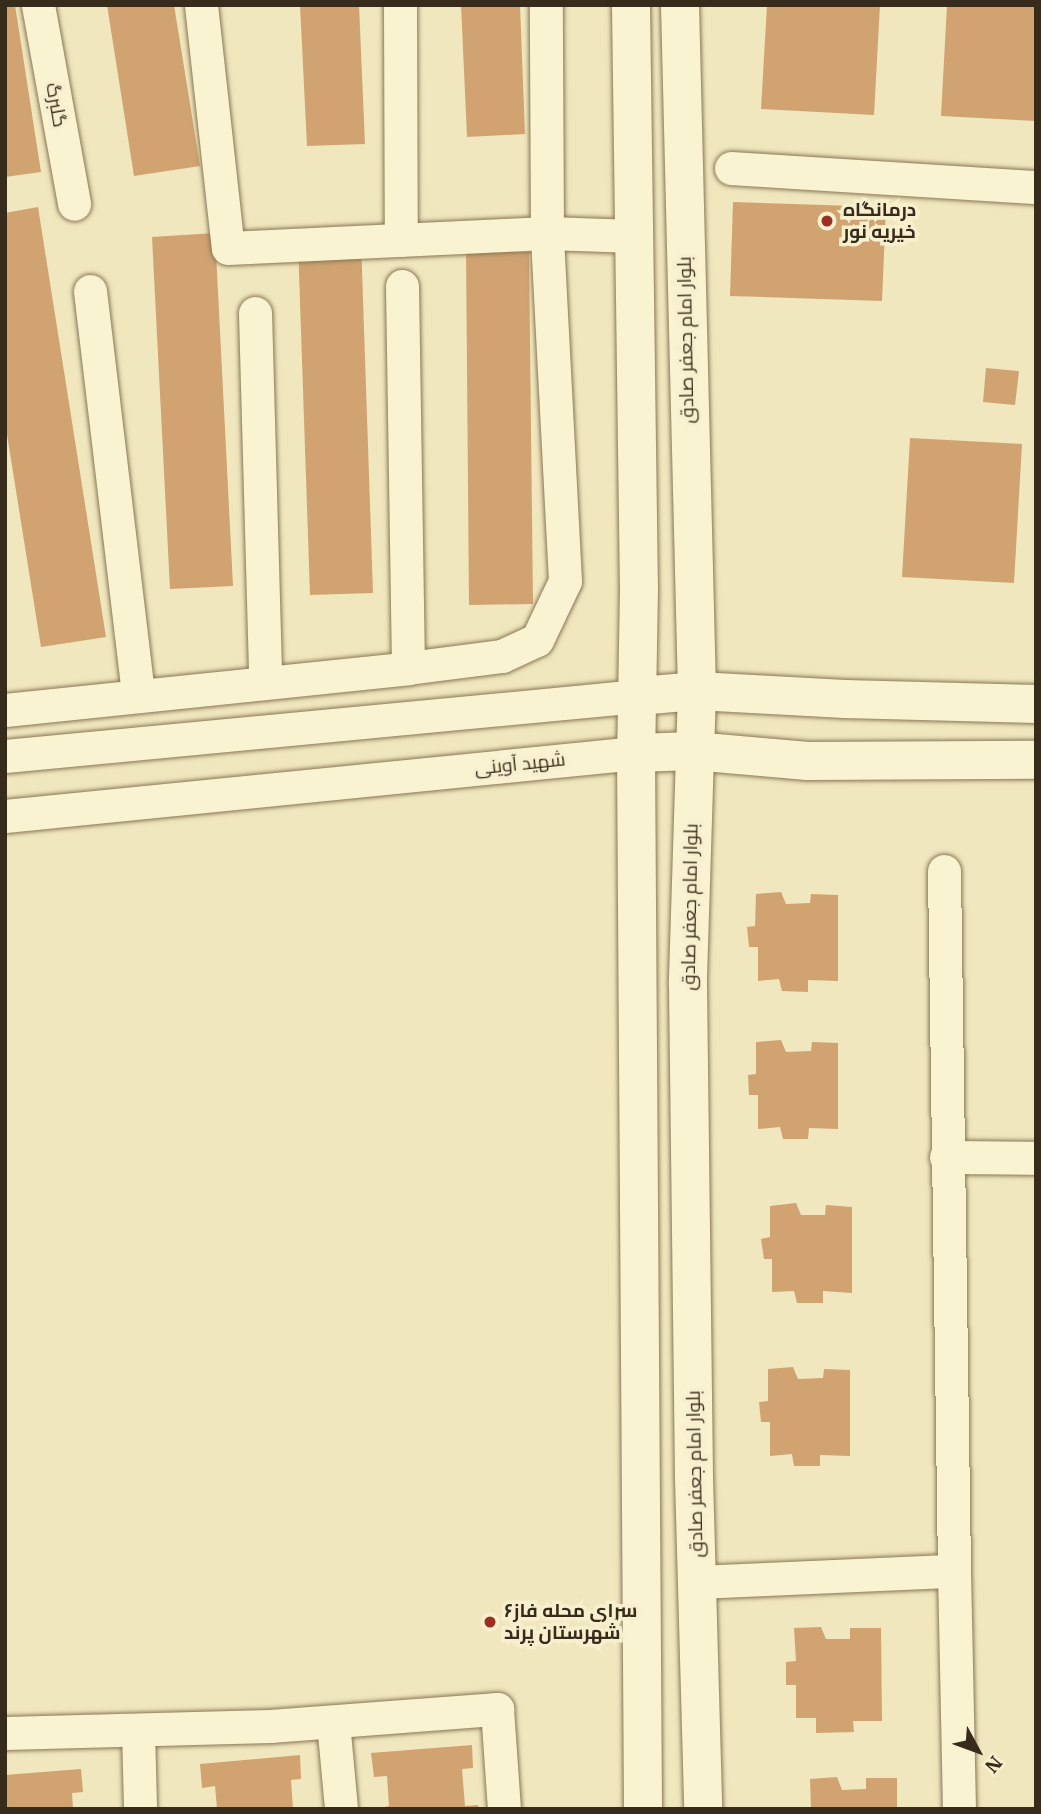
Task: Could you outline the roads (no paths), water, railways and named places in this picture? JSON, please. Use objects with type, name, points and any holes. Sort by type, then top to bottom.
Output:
[{"type":"street","name":"گلبرگ","points":[[38,5],[74,204]]},
{"type":"street","points":[[201,5],[228,248],[547,233],[634,236]]},
{"type":"street","points":[[401,5],[401,240]]},
{"type":"street","points":[[5,710],[502,656],[537,640],[565,581],[547,233],[546,5]]},
{"type":"street","points":[[631,5],[638,695],[636,753],[643,1809]]},
{"type":"street","name":"بلوار امام جعفر صادق","points":[[680,5],[697,691],[693,751],[688,985],[703,1809]]},
{"type":"street","points":[[731,168],[1036,187]]},
{"type":"street","points":[[402,286],[408,668]]},
{"type":"street","points":[[90,291],[138,694]]},
{"type":"street","points":[[255,313],[265,682]]},
{"type":"street","points":[[5,756],[697,691],[770,696],[1036,704]]},
{"type":"street","points":[[769,760],[746,730],[770,696]]},
{"type":"street","name":"شهید آوینی","points":[[5,816],[636,753],[693,751],[769,760],[1036,760]]},
{"type":"street","points":[[944,871],[946,1157],[959,1809]]},
{"type":"street","points":[[946,1157],[1036,1158]]},
{"type":"street","points":[[697,1582],[954,1570]]},
{"type":"street","points":[[5,1734],[333,1722],[497,1709],[504,1809]]},
{"type":"street","points":[[333,1722],[341,1809]]},
{"type":"street","points":[[138,1730],[140,1809]]},
{"type":"place","name":"درمانگاه خیریه نور","points":[[827,221]]},
{"type":"place","name":"سرای محله فاز۶ شهرستان پرند","points":[[490,1622]]}]
